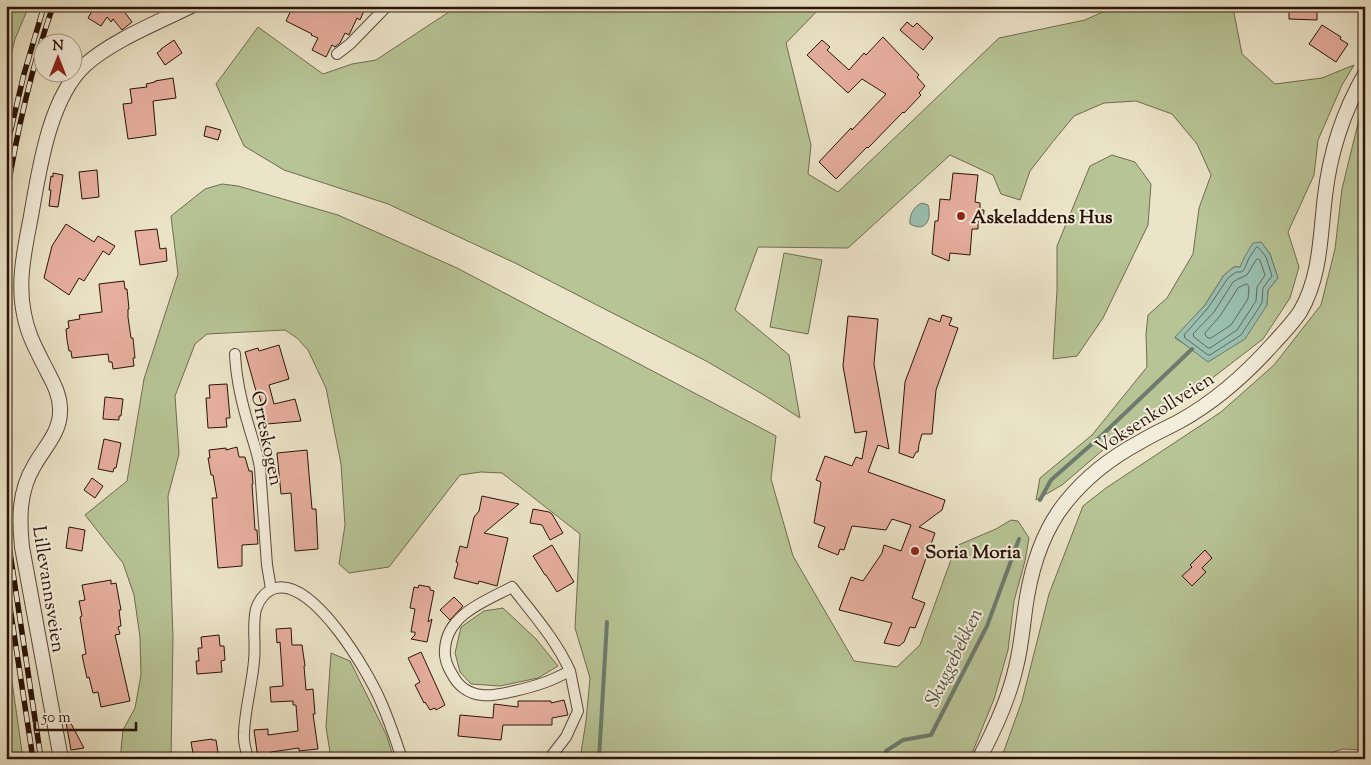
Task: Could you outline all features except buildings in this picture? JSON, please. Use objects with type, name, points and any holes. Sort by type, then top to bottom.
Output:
[{"type":"street","name":"Lillevannsveien","points":[[60,759],[22,546],[20,508],[26,482],[58,426],[60,412],[56,387],[30,338],[25,322],[21,285],[23,259],[46,144],[53,120],[70,83],[84,66],[114,45],[191,6]]},
{"type":"street","points":[[337,54],[350,44],[387,6]]},
{"type":"street","name":"Voksenkollveien","points":[[979,759],[998,722],[1012,683],[1027,595],[1035,564],[1046,533],[1059,510],[1088,478],[1114,457],[1196,412],[1221,394],[1246,372],[1277,340],[1304,304],[1313,284],[1318,264],[1325,196],[1333,151],[1343,119],[1365,74]]},
{"type":"street","name":"Orreskogen","points":[[235,354],[235,365],[242,400],[260,468],[267,565],[271,589]]},
{"type":"street","points":[[248,759],[244,734],[253,678],[256,607],[266,592],[279,587],[289,587],[300,592],[316,605],[356,653],[381,701],[401,756],[404,759]]},
{"type":"street","points":[[549,759],[566,737],[578,710],[570,671],[564,657],[550,636],[512,587],[475,607],[460,618],[450,629],[446,641],[446,664],[459,684],[470,692],[483,695],[498,694],[546,682],[570,671]]},
{"type":"shaded area","points":[[6,6],[29,6],[15,39],[6,76]]},
{"type":"shaded area","points":[[458,6],[822,6],[786,43],[811,145],[808,174],[838,192],[999,38],[1085,20],[1116,6],[1238,6],[1234,13],[1242,54],[1275,84],[1322,78],[1354,65],[1342,85],[1318,140],[1314,175],[1288,232],[1299,267],[1290,298],[1263,339],[1198,389],[1117,438],[1062,485],[1036,500],[1040,478],[1092,435],[1147,367],[1146,334],[1148,315],[1167,298],[1193,254],[1199,208],[1211,175],[1197,144],[1172,114],[1136,101],[1104,103],[1074,116],[1030,171],[1020,200],[1001,194],[993,175],[950,155],[848,248],[758,247],[735,310],[789,355],[800,418],[708,362],[515,263],[388,204],[284,170],[244,146],[216,84],[258,27],[323,74],[352,64],[376,60]],"holes":[[[1261,242],[1270,254],[1278,278],[1268,290],[1267,305],[1192,349],[1175,338],[1205,305],[1224,275],[1234,267],[1240,267]]]},
{"type":"shaded area","points":[[1365,105],[1365,750],[1342,749],[1315,759],[1001,759],[1022,701],[1049,594],[1083,506],[1106,488],[1221,412],[1274,365],[1321,305],[1335,249],[1342,189],[1361,111]]},
{"type":"shaded area","points":[[1112,155],[1135,162],[1151,184],[1148,225],[1103,318],[1077,356],[1053,359],[1057,290],[1057,246],[1090,166]]},
{"type":"shaded area","points":[[222,184],[238,186],[338,215],[457,268],[776,436],[771,479],[793,556],[854,661],[897,667],[920,645],[956,546],[996,529],[1011,520],[1018,521],[1029,538],[1014,601],[1008,650],[994,699],[973,751],[967,759],[580,759],[590,678],[575,628],[580,534],[502,473],[481,472],[460,475],[389,567],[349,573],[339,564],[345,525],[341,464],[326,388],[308,350],[297,338],[285,330],[207,334],[195,344],[175,396],[179,454],[168,496],[173,637],[171,759],[122,759],[123,730],[135,708],[141,675],[140,637],[134,595],[123,563],[85,515],[127,481],[144,379],[178,274],[171,216],[205,189]]},
{"type":"shaded area","points":[[784,253],[822,260],[808,334],[770,327]]},
{"type":"shaded area","points":[[503,608],[536,639],[558,666],[538,678],[500,686],[471,684],[460,672],[455,653],[461,627],[484,611]]},
{"type":"shaded area","points":[[6,653],[8,653],[23,759],[6,759]]},
{"type":"shaded area","points":[[331,653],[350,661],[386,734],[394,759],[331,759],[326,727]]},
{"type":"water","points":[[922,203],[928,205],[928,220],[924,226],[920,227],[910,224],[911,214]]},
{"type":"water","points":[[1261,242],[1270,254],[1278,278],[1268,290],[1267,305],[1245,339],[1208,362],[1175,337],[1205,305],[1224,275],[1234,267],[1240,267],[1253,243]]},
{"type":"waterway","name":"Skuggebekken","points":[[1040,500],[1051,480],[1101,436],[1192,349]]},
{"type":"waterway","name":"Skuggebekken","points":[[884,759],[886,751],[903,740],[931,735],[987,626],[1019,539]]},
{"type":"waterway","points":[[599,759],[607,622]]},
{"type":"railway","points":[[6,150],[24,74],[44,6]]},
{"type":"railway","points":[[6,200],[25,102],[53,6]]},
{"type":"railway","points":[[6,526],[41,759]]},
{"type":"railway","points":[[6,581],[33,759]]},
{"type":"place","name":"Askeladdens Hus","points":[[961,216]]},
{"type":"place","name":"Soria Moria","points":[[915,551]]}]
